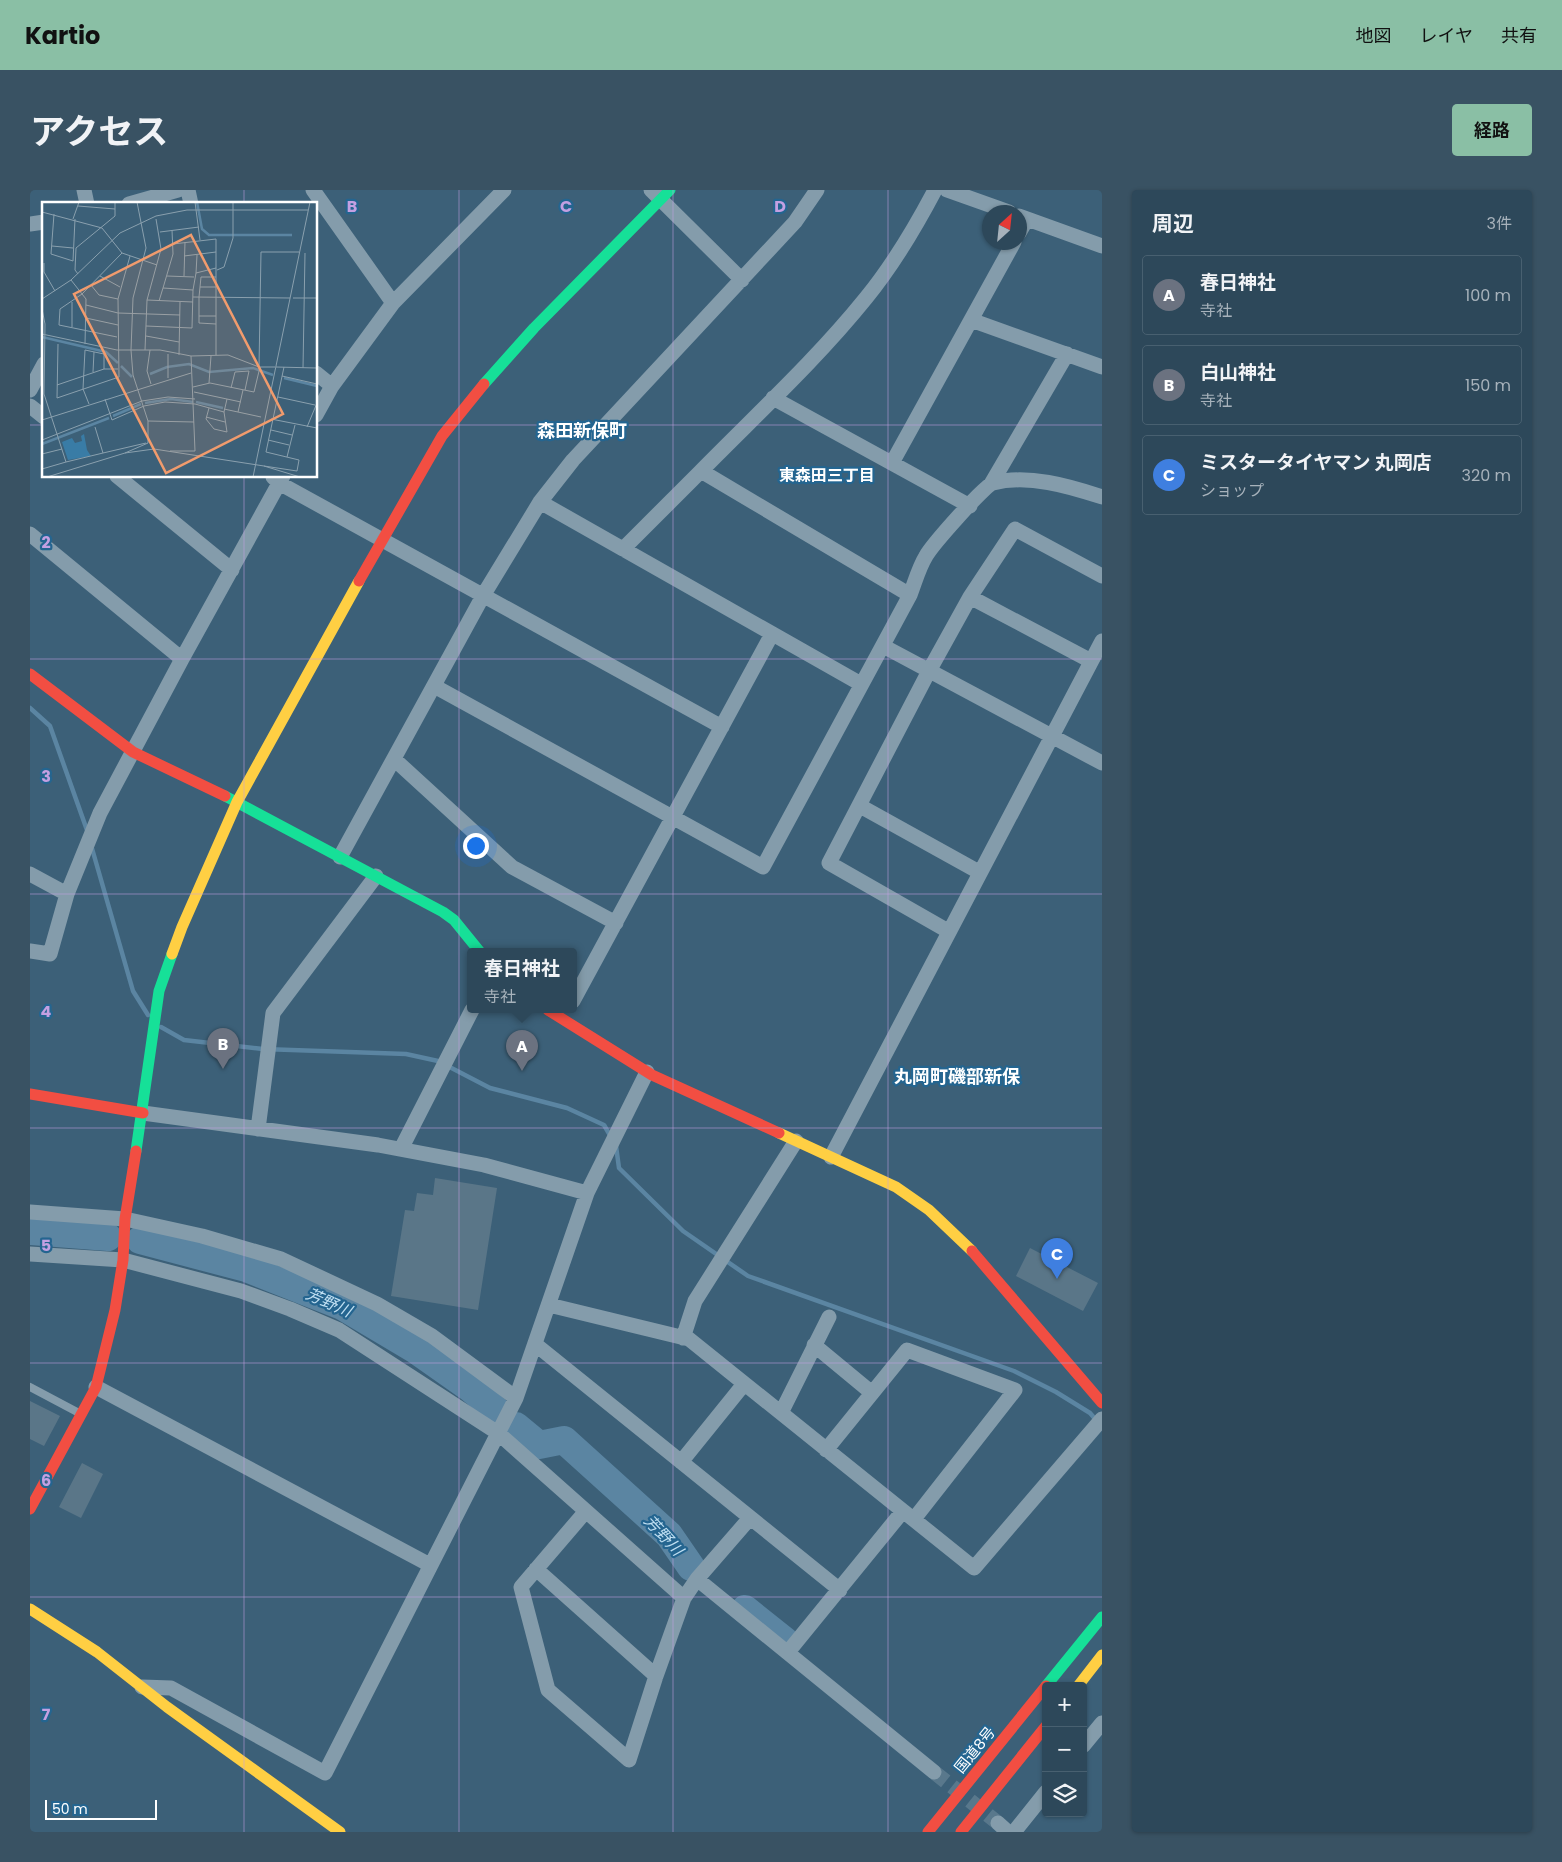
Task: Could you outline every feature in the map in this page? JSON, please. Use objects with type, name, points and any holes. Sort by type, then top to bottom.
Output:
[{"type":"main road","points":[[30,1509],[33,1495],[96,1387],[115,1310],[124,1260],[125,1219],[143,1113],[159,990],[182,927],[237,802],[382,539],[442,436],[492,374],[661,193]]},
{"type":"main road","points":[[30,674],[132,752],[237,802],[443,912],[454,920],[477,948]]},
{"type":"main road","points":[[566,1015],[647,1072],[896,1187],[919,1200],[942,1219],[971,1248],[1102,1403]]},
{"type":"main road","points":[[30,1094],[143,1113]]},
{"type":"main road","points":[[30,1609],[97,1652],[340,1832]]},
{"type":"main road","name":"国道8号","points":[[1049,1682],[1102,1617]]},
{"type":"main road","points":[[1081,1682],[1102,1656]]},
{"type":"main road","name":"国道8号","points":[[928,1832],[1042,1691]]},
{"type":"main road","points":[[961,1832],[1045,1727]]},
{"type":"street","points":[[136,202],[178,190]]},
{"type":"street","points":[[313,190],[392,303]]},
{"type":"street","points":[[318,411],[332,386],[392,303],[504,190]]},
{"type":"street","points":[[340,857],[484,594],[540,502],[573,460],[795,222],[818,190]]},
{"type":"street","points":[[623,549],[773,398],[866,298],[919,220],[935,190]]},
{"type":"street","points":[[947,190],[989,205]]},
{"type":"street","points":[[661,193],[742,280]]},
{"type":"street","points":[[1027,219],[1102,246]]},
{"type":"street","points":[[892,463],[1010,250]]},
{"type":"street","points":[[971,320],[1102,367]]},
{"type":"street","points":[[434,686],[763,867],[910,595],[925,557],[944,532],[991,484],[1066,354]]},
{"type":"street","points":[[30,390],[42,368]]},
{"type":"street","points":[[318,375],[332,386]]},
{"type":"street","points":[[773,398],[970,506]]},
{"type":"street","points":[[30,406],[42,415]]},
{"type":"street","points":[[701,471],[910,595]]},
{"type":"street","points":[[119,478],[232,570]]},
{"type":"street","points":[[30,951],[50,954],[67,894],[100,813],[182,658],[232,570],[278,479],[382,539],[722,727]]},
{"type":"street","points":[[991,484],[1023,480],[1077,489],[1102,498]]},
{"type":"street","points":[[540,502],[861,684]]},
{"type":"street","points":[[948,931],[829,863],[929,671],[970,597],[1015,529],[1102,576]]},
{"type":"street","points":[[30,534],[182,658]]},
{"type":"street","points":[[970,597],[1092,661]]},
{"type":"street","points":[[577,994],[772,634]]},
{"type":"street","points":[[831,1157],[1102,641]]},
{"type":"street","points":[[883,646],[1102,763]]},
{"type":"street","points":[[394,759],[512,867],[616,923]]},
{"type":"street","points":[[860,806],[979,872]]},
{"type":"street","points":[[30,874],[67,894]]},
{"type":"street","points":[[258,1129],[273,1012],[376,876]]},
{"type":"street","points":[[401,1149],[470,1013]]},
{"type":"street","points":[[142,1687],[171,1688],[325,1773],[516,1398],[587,1192],[647,1072]]},
{"type":"street","points":[[143,1113],[401,1149],[484,1165],[587,1192]]},
{"type":"street","points":[[683,1338],[695,1301],[796,1141]]},
{"type":"street","points":[[30,1212],[125,1219],[202,1236],[272,1256],[377,1304],[432,1336],[516,1398]]},
{"type":"street","points":[[30,1254],[124,1260],[241,1291],[339,1330],[498,1433],[684,1598]]},
{"type":"street","points":[[548,1305],[689,1339],[974,1568],[1102,1419]]},
{"type":"street","points":[[781,1413],[829,1317]]},
{"type":"street","points":[[535,1344],[840,1590]]},
{"type":"street","points":[[814,1345],[872,1393]]},
{"type":"street","points":[[788,1652],[1015,1390],[907,1350],[826,1450]]},
{"type":"street","points":[[681,1462],[744,1384]]},
{"type":"street","points":[[96,1387],[430,1565]]},
{"type":"street","points":[[586,1511],[521,1587],[548,1690],[629,1760],[684,1598],[750,1518]]},
{"type":"street","points":[[536,1570],[656,1676]]},
{"type":"street","points":[[697,1580],[934,1772]]},
{"type":"street","points":[[1087,1741],[1102,1722]]},
{"type":"street","points":[[1014,1832],[1042,1797]]},
{"type":"lane","points":[[30,1387],[81,1414]]},
{"type":"building","points":[[435,1178],[497,1188],[478,1310],[391,1296],[405,1210],[414,1211],[417,1193],[433,1195]]},
{"type":"building","points":[[1030,1248],[1098,1283],[1083,1311],[1016,1276]]},
{"type":"building","points":[[30,1401],[60,1416],[44,1446],[30,1439]]},
{"type":"building","points":[[82,1463],[103,1474],[81,1518],[59,1507]]},
{"type":"waterway","points":[[30,708],[50,726],[88,833]]},
{"type":"waterway","points":[[91,845],[133,991],[148,1015]]},
{"type":"waterway","points":[[161,1027],[184,1040],[263,1049],[406,1054],[438,1061],[490,1088],[567,1108],[604,1125],[611,1137]]},
{"type":"waterway","points":[[616,1146],[619,1168],[683,1231],[748,1276],[1014,1371],[1056,1392],[1090,1413],[1096,1420]]},
{"type":"waterway","name":"芳野川","points":[[30,1231],[108,1237]]},
{"type":"waterway","name":"芳野川","points":[[140,1240],[246,1268],[342,1306],[416,1350],[470,1388],[496,1410]]},
{"type":"waterway","name":"芳野川","points":[[516,1426],[539,1445],[564,1440],[669,1535],[691,1567]]},
{"type":"waterway","name":"芳野川","points":[[745,1609],[785,1641]]},
{"type":"tunnel","points":[[934,1772],[998,1823]]},
{"type":"traffic: fast","points":[[484,384],[534,328],[670,190]]},
{"type":"traffic: fast","points":[[225,796],[443,912],[454,920],[477,948]]},
{"type":"traffic: fast","points":[[136,1151],[159,991],[172,954]]},
{"type":"traffic: fast","points":[[1049,1682],[1102,1617]]},
{"type":"traffic: slow","points":[[172,954],[237,802],[359,581]]},
{"type":"traffic: slow","points":[[779,1133],[896,1187],[929,1210],[972,1251]]},
{"type":"traffic: slow","points":[[30,1609],[97,1652],[167,1707],[340,1832]]},
{"type":"traffic: slow","points":[[1081,1682],[1102,1655]]},
{"type":"traffic: jam","points":[[359,581],[442,436],[484,384]]},
{"type":"traffic: jam","points":[[30,674],[133,752],[225,796]]},
{"type":"traffic: jam","points":[[553,1013],[652,1075],[779,1133]]},
{"type":"traffic: jam","points":[[30,1094],[143,1113]]},
{"type":"traffic: jam","points":[[30,1509],[96,1387],[115,1310],[123,1260],[125,1219],[136,1151]]},
{"type":"traffic: jam","points":[[972,1251],[1102,1403]]},
{"type":"traffic: jam","points":[[928,1832],[1042,1691]]},
{"type":"traffic: jam","points":[[961,1832],[1045,1727]]},
{"type":"place","name":"白山神社","points":[[223,1069]]},
{"type":"place","name":"春日神社","points":[[522,1071]]},
{"type":"place","name":"ミスタータイヤマン 丸岡店","points":[[1057,1279]]},
{"type":"district","name":"森田新保町","points":[[582,431]]},
{"type":"district","name":"東森田三丁目","points":[[827,475]]},
{"type":"district","name":"丸岡町磯部新保","points":[[957,1077]]}]
